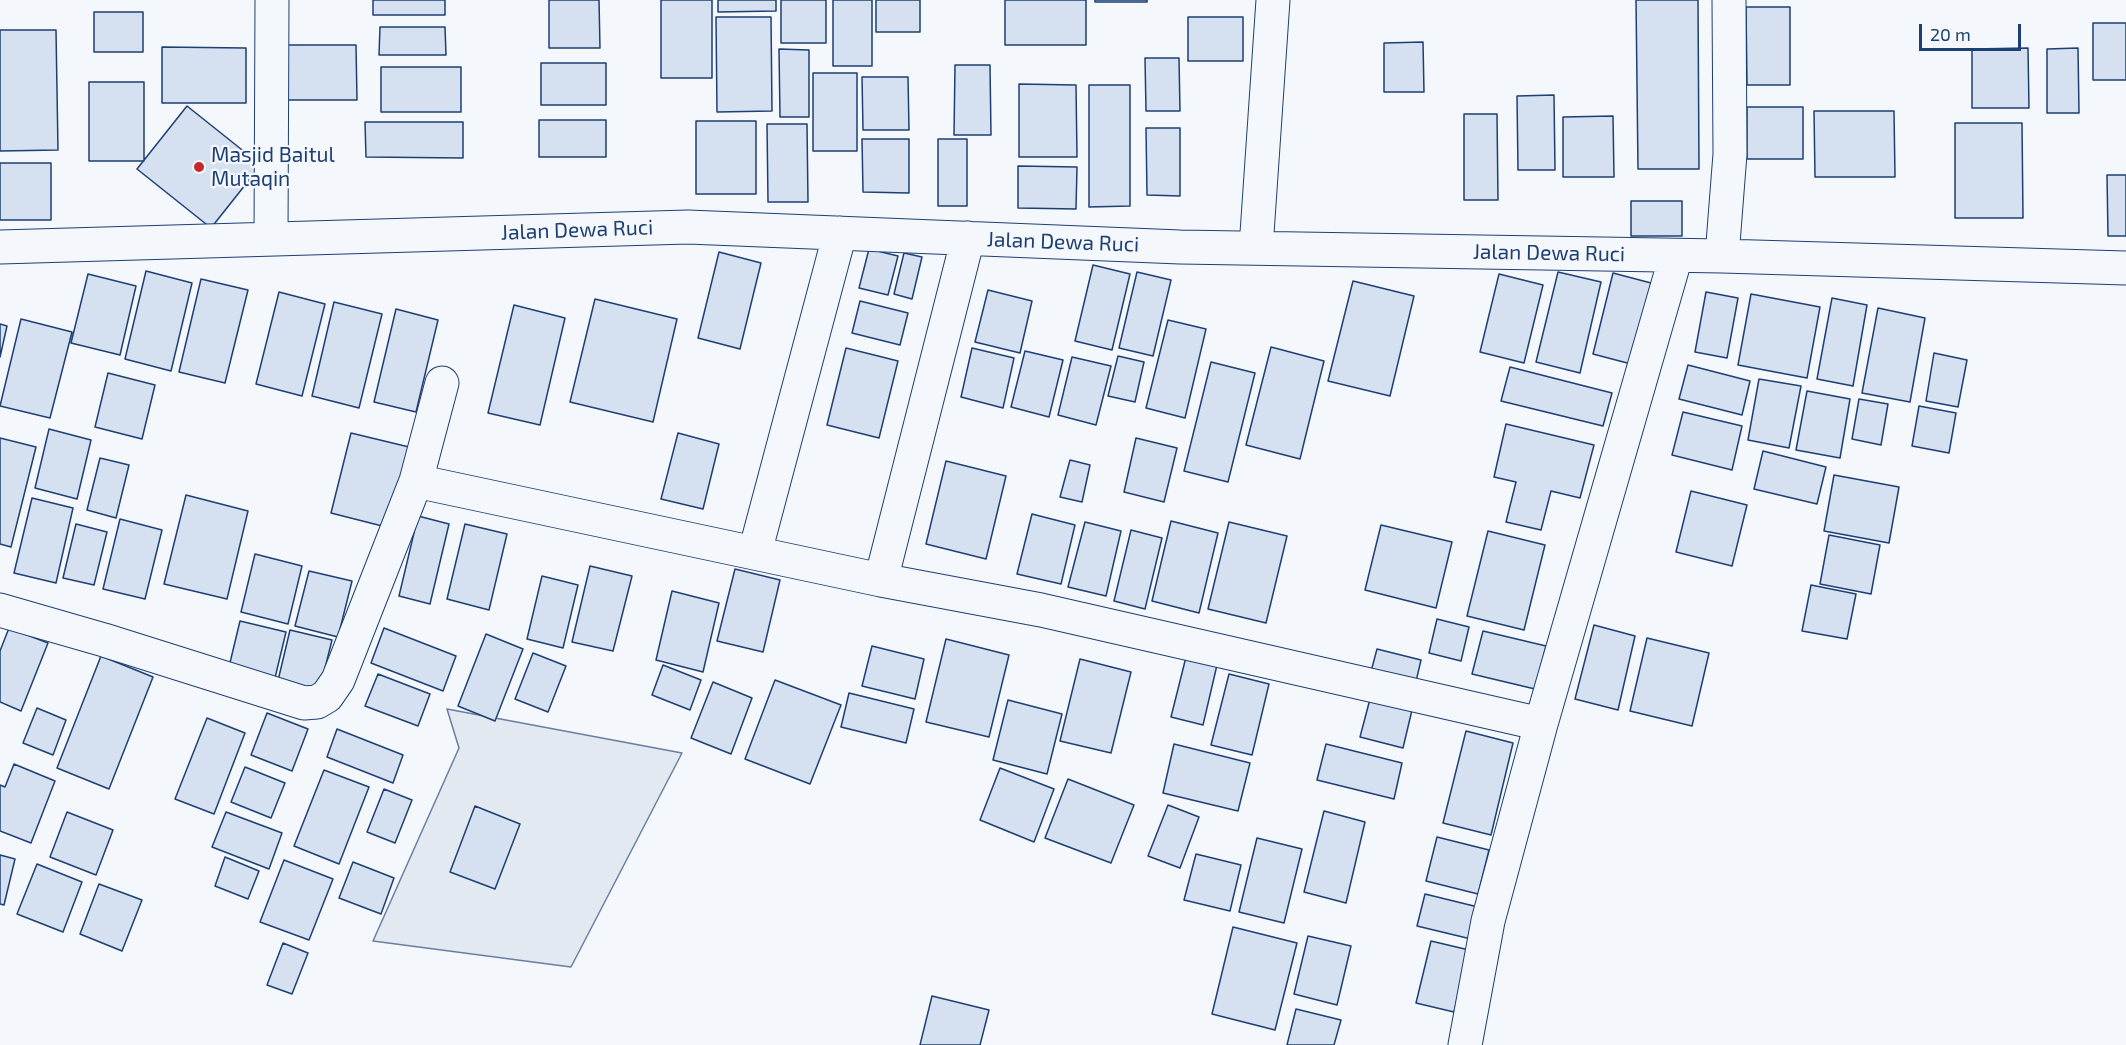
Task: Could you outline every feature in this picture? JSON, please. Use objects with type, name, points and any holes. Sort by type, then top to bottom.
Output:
[{"type":"street","points":[[271,238],[272,0]]},
{"type":"street","points":[[1256,248],[1273,0]]},
{"type":"street","points":[[1722,256],[1730,154],[1729,0]]},
{"type":"street","name":"Jalan Dewa Ruci","points":[[0,246],[688,227],[1256,248],[1722,256],[2126,268]]},
{"type":"street","points":[[755,552],[840,233]]},
{"type":"street","points":[[881,580],[968,238]]},
{"type":"street","points":[[1465,1045],[1488,921],[1541,724],[1676,256]]},
{"type":"street","points":[[0,610],[105,640],[304,703],[317,702],[327,696],[338,680],[416,481],[442,383]]},
{"type":"street","points":[[416,481],[881,580],[1041,610],[1541,724]]},
{"type":"shaded area","points":[[447,709],[682,753],[571,967],[373,941],[459,748]]},
{"type":"building","points":[[373,0],[445,0],[445,15],[373,15]]},
{"type":"building","points":[[549,0],[599,0],[600,48],[549,48]]},
{"type":"building","points":[[661,0],[712,0],[712,78],[661,78]]},
{"type":"building","points":[[718,0],[776,0],[776,11],[718,12]]},
{"type":"building","points":[[781,0],[826,0],[826,43],[781,43]]},
{"type":"building","points":[[833,0],[872,0],[872,66],[833,66]]},
{"type":"building","points":[[876,0],[920,0],[920,32],[876,32]]},
{"type":"building","points":[[1005,0],[1086,0],[1086,45],[1005,45]]},
{"type":"building","points":[[1095,0],[1147,0],[1147,2],[1095,2]]},
{"type":"building","points":[[1636,0],[1698,0],[1699,169],[1638,169]]},
{"type":"building","points":[[1746,7],[1790,7],[1790,85],[1747,85]]},
{"type":"building","points":[[94,12],[143,12],[143,52],[94,52]]},
{"type":"building","points":[[716,17],[771,17],[772,111],[717,112]]},
{"type":"building","points":[[1188,17],[1243,17],[1243,61],[1188,61]]},
{"type":"building","points":[[2093,23],[2126,23],[2126,80],[2093,80]]},
{"type":"building","points":[[380,27],[445,27],[446,55],[379,55]]},
{"type":"building","points":[[0,30],[56,30],[58,150],[0,151]]},
{"type":"building","points":[[1423,42],[1424,92],[1384,92],[1384,43]]},
{"type":"building","points":[[283,45],[356,45],[357,100],[283,100]]},
{"type":"building","points":[[162,47],[246,48],[246,103],[162,103]]},
{"type":"building","points":[[2028,48],[2029,108],[1972,108],[1972,49]]},
{"type":"building","points":[[2078,48],[2079,113],[2047,113],[2047,49]]},
{"type":"building","points":[[779,49],[809,50],[809,117],[780,117]]},
{"type":"building","points":[[1145,58],[1179,58],[1180,111],[1146,111]]},
{"type":"building","points":[[541,63],[606,63],[606,105],[541,105]]},
{"type":"building","points":[[955,65],[990,65],[991,135],[954,135]]},
{"type":"building","points":[[381,67],[461,67],[461,112],[381,112]]},
{"type":"building","points":[[813,73],[857,73],[857,151],[813,151]]},
{"type":"building","points":[[862,77],[908,77],[909,130],[863,130]]},
{"type":"building","points":[[89,82],[144,82],[144,161],[89,161]]},
{"type":"building","points":[[1019,84],[1076,85],[1077,157],[1019,157]]},
{"type":"building","points":[[1089,85],[1130,85],[1130,206],[1089,207]]},
{"type":"building","points":[[1554,95],[1555,170],[1518,170],[1517,96]]},
{"type":"building","name":"Masjid Baitul Mutaqin","points":[[187,106],[261,165],[211,228],[137,169]]},
{"type":"building","points":[[1747,107],[1803,107],[1803,159],[1747,159]]},
{"type":"building","points":[[1814,111],[1894,111],[1895,177],[1815,177]]},
{"type":"building","points":[[1464,114],[1497,114],[1498,200],[1464,200]]},
{"type":"building","points":[[1613,116],[1614,177],[1563,177],[1563,117]]},
{"type":"building","points":[[539,120],[606,120],[606,157],[539,157]]},
{"type":"building","points":[[696,121],[756,121],[756,194],[696,194]]},
{"type":"building","points":[[365,122],[463,122],[463,158],[366,157]]},
{"type":"building","points":[[1955,123],[2022,123],[2023,218],[1955,218]]},
{"type":"building","points":[[767,124],[807,124],[808,202],[768,202]]},
{"type":"building","points":[[1146,128],[1180,128],[1180,196],[1147,195]]},
{"type":"building","points":[[862,139],[909,139],[909,193],[863,192]]},
{"type":"building","points":[[938,139],[967,139],[967,206],[938,206]]},
{"type":"building","points":[[0,163],[51,163],[51,220],[0,220]]},
{"type":"building","points":[[1018,166],[1077,167],[1076,209],[1018,208]]},
{"type":"building","points":[[2107,175],[2126,175],[2126,236],[2108,236]]},
{"type":"building","points":[[1631,201],[1682,201],[1682,236],[1631,236]]},
{"type":"building","points":[[869,249],[898,256],[888,295],[859,288]]},
{"type":"building","points":[[719,252],[761,263],[740,349],[698,338]]},
{"type":"building","points":[[904,253],[922,257],[912,299],[894,294]]},
{"type":"building","points":[[1093,265],[1130,274],[1112,350],[1075,341]]},
{"type":"building","points":[[146,271],[192,283],[171,371],[125,359]]},
{"type":"building","points":[[1137,272],[1171,280],[1153,356],[1119,348]]},
{"type":"building","points":[[1558,272],[1601,282],[1580,373],[1536,362]]},
{"type":"building","points":[[1613,273],[1651,283],[1631,364],[1593,354]]},
{"type":"building","points":[[88,274],[136,286],[120,355],[71,343]]},
{"type":"building","points":[[1499,274],[1543,285],[1524,363],[1480,352]]},
{"type":"building","points":[[201,279],[248,290],[225,383],[179,372]]},
{"type":"building","points":[[1353,281],[1414,296],[1390,396],[1328,381]]},
{"type":"building","points":[[988,290],[1032,301],[1020,353],[975,342]]},
{"type":"building","points":[[279,292],[325,304],[302,396],[256,384]]},
{"type":"building","points":[[1706,292],[1738,298],[1727,358],[1695,352]]},
{"type":"building","points":[[1751,294],[1820,307],[1807,378],[1738,365]]},
{"type":"building","points":[[1832,298],[1867,305],[1853,386],[1817,379]]},
{"type":"building","points":[[595,299],[677,319],[653,422],[570,402]]},
{"type":"building","points":[[860,301],[908,313],[900,345],[852,333]]},
{"type":"building","points":[[334,302],[382,314],[359,408],[312,396]]},
{"type":"building","points":[[514,305],[565,318],[540,425],[488,413]]},
{"type":"building","points":[[1878,308],[1925,318],[1910,402],[1862,393]]},
{"type":"building","points":[[396,309],[438,320],[416,412],[374,402]]},
{"type":"building","points":[[21,319],[72,332],[50,418],[0,406]]},
{"type":"building","points":[[1168,320],[1206,329],[1185,418],[1146,408]]},
{"type":"building","points":[[0,324],[7,326],[0,357]]},
{"type":"building","points":[[1271,347],[1324,361],[1300,459],[1246,445]]},
{"type":"building","points":[[846,348],[898,361],[879,438],[827,425]]},
{"type":"building","points":[[972,348],[1014,358],[1003,408],[961,397]]},
{"type":"building","points":[[1025,351],[1063,360],[1049,417],[1011,407]]},
{"type":"building","points":[[1934,353],[1967,360],[1958,407],[1926,401]]},
{"type":"building","points":[[1118,356],[1144,362],[1135,402],[1108,396]]},
{"type":"building","points":[[1072,357],[1111,366],[1096,425],[1058,415]]},
{"type":"building","points":[[1211,362],[1255,373],[1228,482],[1184,471]]},
{"type":"building","points":[[1688,365],[1750,381],[1742,415],[1679,399]]},
{"type":"building","points":[[1510,367],[1612,393],[1603,426],[1501,401]]},
{"type":"building","points":[[108,373],[155,385],[142,439],[95,427]]},
{"type":"building","points":[[1759,379],[1801,386],[1789,448],[1748,440]]},
{"type":"building","points":[[1807,391],[1850,399],[1840,458],[1796,450]]},
{"type":"building","points":[[1859,399],[1888,404],[1881,445],[1852,439]]},
{"type":"building","points":[[1919,406],[1956,413],[1949,453],[1912,446]]},
{"type":"building","points":[[1683,412],[1742,426],[1732,470],[1672,455]]},
{"type":"building","points":[[1506,424],[1594,445],[1580,498],[1551,491],[1541,530],[1506,522],[1516,482],[1494,477]]},
{"type":"building","points":[[49,429],[91,440],[77,499],[35,488]]},
{"type":"building","points":[[351,433],[409,447],[390,528],[331,513]]},
{"type":"building","points":[[678,433],[719,444],[703,509],[661,499]]},
{"type":"building","points":[[0,438],[36,447],[11,547],[0,544]]},
{"type":"building","points":[[1136,438],[1177,448],[1164,502],[1124,492]]},
{"type":"building","points":[[1763,451],[1826,467],[1817,504],[1754,489]]},
{"type":"building","points":[[100,458],[129,465],[116,518],[87,510]]},
{"type":"building","points":[[1070,460],[1090,465],[1082,502],[1060,497]]},
{"type":"building","points":[[946,461],[1006,476],[986,559],[926,544]]},
{"type":"building","points":[[1834,475],[1899,487],[1889,543],[1824,531]]},
{"type":"building","points":[[1691,491],[1747,505],[1732,566],[1676,552]]},
{"type":"building","points":[[186,495],[248,511],[227,599],[164,584]]},
{"type":"building","points":[[32,498],[73,508],[56,583],[14,573]]},
{"type":"building","points":[[1032,514],[1075,525],[1061,584],[1017,574]]},
{"type":"building","points":[[418,516],[449,524],[430,604],[399,596]]},
{"type":"building","points":[[120,519],[162,530],[145,599],[103,589]]},
{"type":"building","points":[[1171,521],[1218,533],[1199,613],[1152,601]]},
{"type":"building","points":[[1085,522],[1121,531],[1106,596],[1068,587]]},
{"type":"building","points":[[1229,522],[1287,536],[1266,623],[1208,609]]},
{"type":"building","points":[[76,524],[107,532],[94,585],[63,578]]},
{"type":"building","points":[[465,524],[507,534],[489,610],[447,599]]},
{"type":"building","points":[[1381,525],[1452,542],[1436,608],[1365,590]]},
{"type":"building","points":[[1131,530],[1162,538],[1145,609],[1114,601]]},
{"type":"building","points":[[1488,531],[1545,545],[1524,630],[1467,616]]},
{"type":"building","points":[[1829,535],[1880,545],[1871,594],[1820,584]]},
{"type":"building","points":[[255,554],[302,566],[288,624],[241,612]]},
{"type":"building","points":[[590,566],[632,576],[613,651],[572,642]]},
{"type":"building","points":[[735,569],[780,580],[763,652],[717,641]]},
{"type":"building","points":[[309,571],[352,581],[338,637],[295,626]]},
{"type":"building","points":[[542,576],[578,585],[563,648],[527,639]]},
{"type":"building","points":[[1811,585],[1856,594],[1847,639],[1802,631]]},
{"type":"building","points":[[672,591],[719,603],[703,672],[656,660]]},
{"type":"building","points":[[1437,619],[1469,627],[1461,661],[1429,653]]},
{"type":"building","points":[[240,621],[286,632],[274,682],[228,671]]},
{"type":"building","points":[[1594,625],[1635,636],[1618,710],[1575,699]]},
{"type":"building","points":[[9,628],[48,643],[21,711],[0,702],[0,651]]},
{"type":"building","points":[[384,628],[456,656],[443,691],[371,663]]},
{"type":"building","points":[[290,630],[332,640],[317,700],[276,689]]},
{"type":"building","points":[[1483,631],[1546,646],[1535,689],[1472,674]]},
{"type":"building","points":[[486,634],[523,649],[495,721],[458,706]]},
{"type":"building","points":[[1647,638],[1709,653],[1692,726],[1630,711]]},
{"type":"building","points":[[946,639],[1009,655],[989,737],[926,722]]},
{"type":"building","points":[[872,646],[924,659],[915,699],[862,686]]},
{"type":"building","points":[[1377,649],[1421,660],[1414,690],[1369,679]]},
{"type":"building","points":[[533,653],[566,666],[548,712],[515,699]]},
{"type":"building","points":[[101,656],[153,677],[109,789],[57,768]]},
{"type":"building","points":[[1186,657],[1217,665],[1203,725],[1171,717]]},
{"type":"building","points":[[1080,659],[1131,672],[1111,753],[1060,741]]},
{"type":"building","points":[[663,665],[701,680],[690,710],[652,695]]},
{"type":"building","points":[[378,674],[430,694],[418,726],[365,706]]},
{"type":"building","points":[[1229,674],[1269,684],[1252,755],[1211,745]]},
{"type":"building","points":[[775,680],[841,705],[810,784],[745,759]]},
{"type":"building","points":[[713,682],[752,698],[731,754],[691,738]]},
{"type":"building","points":[[849,693],[914,709],[906,743],[841,727]]},
{"type":"building","points":[[1370,699],[1412,710],[1403,748],[1360,737]]},
{"type":"building","points":[[1008,700],[1062,714],[1047,774],[993,760]]},
{"type":"building","points":[[37,708],[66,720],[53,755],[23,743]]},
{"type":"building","points":[[267,713],[308,729],[292,771],[251,755]]},
{"type":"building","points":[[207,718],[245,733],[214,814],[175,799]]},
{"type":"building","points":[[337,729],[403,755],[393,783],[327,757]]},
{"type":"building","points":[[1466,731],[1513,743],[1491,835],[1443,823]]},
{"type":"building","points":[[1174,744],[1250,763],[1238,811],[1163,793]]},
{"type":"building","points":[[1326,744],[1402,763],[1394,799],[1317,780]]},
{"type":"building","points":[[14,764],[55,781],[31,843],[0,831],[0,785],[5,787]]},
{"type":"building","points":[[245,767],[285,783],[271,818],[231,802]]},
{"type":"building","points":[[1000,768],[1054,789],[1034,842],[980,820]]},
{"type":"building","points":[[324,770],[369,787],[339,864],[294,846]]},
{"type":"building","points":[[1068,779],[1134,805],[1111,863],[1045,838]]},
{"type":"building","points":[[384,789],[412,800],[395,843],[367,832]]},
{"type":"building","points":[[1168,805],[1199,817],[1180,868],[1148,856]]},
{"type":"building","points":[[475,806],[520,824],[495,889],[450,872]]},
{"type":"building","points":[[1324,811],[1365,822],[1346,903],[1304,892]]},
{"type":"building","points":[[67,812],[113,830],[96,875],[50,857]]},
{"type":"building","points":[[226,812],[282,833],[269,869],[212,847]]},
{"type":"building","points":[[1437,837],[1489,850],[1478,894],[1426,881]]},
{"type":"building","points":[[1257,838],[1302,849],[1284,923],[1239,912]]},
{"type":"building","points":[[1196,854],[1241,865],[1230,911],[1184,900]]},
{"type":"building","points":[[0,855],[15,859],[4,905],[0,904]]},
{"type":"building","points":[[225,857],[259,871],[248,899],[215,886]]},
{"type":"building","points":[[284,860],[333,879],[309,940],[260,922]]},
{"type":"building","points":[[353,862],[394,878],[381,914],[339,898]]},
{"type":"building","points":[[37,864],[82,882],[63,932],[17,914]]},
{"type":"building","points":[[99,884],[142,900],[122,951],[80,934]]},
{"type":"building","points":[[1425,894],[1478,907],[1471,939],[1417,926]]},
{"type":"building","points":[[1233,927],[1297,943],[1275,1030],[1212,1014]]},
{"type":"building","points":[[1308,936],[1351,946],[1337,1005],[1294,994]]},
{"type":"building","points":[[1431,941],[1469,950],[1454,1012],[1416,1003]]},
{"type":"building","points":[[283,943],[308,953],[292,994],[267,985]]},
{"type":"building","points":[[932,996],[989,1010],[980,1045],[920,1045]]},
{"type":"building","points":[[1296,1009],[1341,1020],[1334,1045],[1287,1045]]},
{"type":"place","name":"Masjid Baitul Mutaqin","points":[[199,167]]}]
